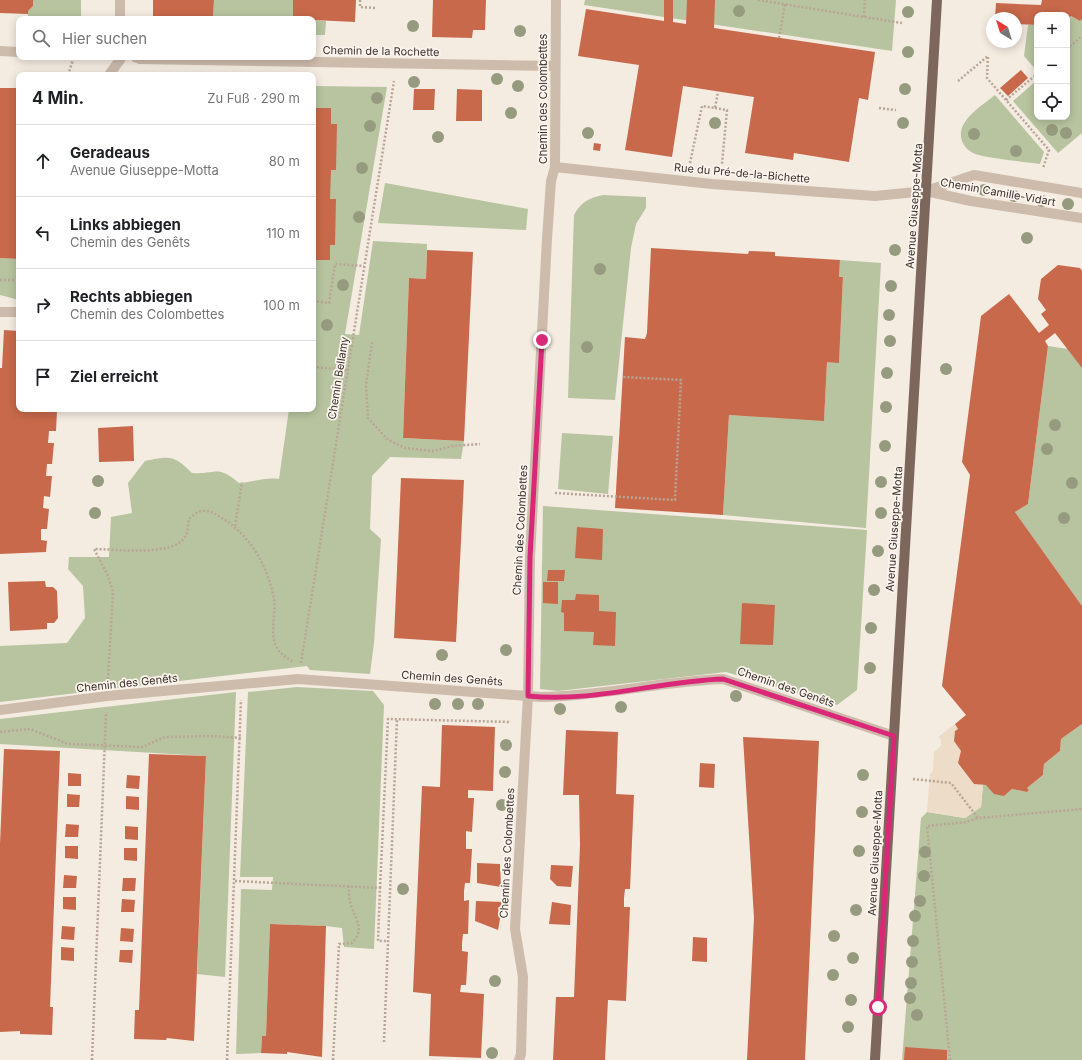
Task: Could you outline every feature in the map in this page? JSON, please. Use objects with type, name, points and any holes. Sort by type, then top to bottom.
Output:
[{"type":"main road","name":"Avenue Giuseppe-Motta","points":[[875,1060],[937,0]]},
{"type":"street","points":[[120,0],[120,16]]},
{"type":"street","name":"Chemin des Colombettes","points":[[519,1060],[523,977],[515,929],[528,696],[530,557],[551,181],[555,167],[554,66],[556,0]]},
{"type":"street","points":[[0,51],[16,52]]},
{"type":"street","points":[[111,72],[120,60]]},
{"type":"street","name":"Chemin de la Rochette","points":[[199,60],[554,66]]},
{"type":"street","name":"Rue du Pré-de-la-Bichette","points":[[555,167],[712,184],[875,196],[926,191]]},
{"type":"street","name":"Chemin Camille-Vidart","points":[[926,191],[974,176],[1082,193]]},
{"type":"street","name":"Chemin Camille-Vidart","points":[[926,191],[971,201],[1082,218]]},
{"type":"street","points":[[0,312],[16,312]]},
{"type":"street","name":"Chemin des Genêts","points":[[0,710],[107,696],[298,679],[542,697],[580,696],[697,680],[723,679],[894,736]]},
{"type":"path","points":[[360,0],[360,7],[377,8]]},
{"type":"path","points":[[758,0],[902,23]]},
{"type":"path","points":[[864,17],[865,0]]},
{"type":"path","points":[[779,38],[785,4]]},
{"type":"path","points":[[1068,48],[1082,36]]},
{"type":"path","points":[[958,81],[988,56],[987,78],[1050,150],[1043,168]]},
{"type":"path","points":[[69,72],[73,60]]},
{"type":"path","points":[[1006,100],[1034,77]]},
{"type":"path","name":"Chemin Bellamy","points":[[298,679],[394,81]]},
{"type":"path","points":[[715,108],[718,92]]},
{"type":"path","points":[[690,162],[702,106],[727,110],[722,164]]},
{"type":"path","points":[[879,108],[896,110]]},
{"type":"path","points":[[316,301],[329,303],[335,264],[364,266]]},
{"type":"path","points":[[0,280],[16,280]]},
{"type":"path","points":[[372,342],[366,385],[368,418],[388,440],[405,448],[432,451],[453,446],[480,444]]},
{"type":"path","points":[[316,367],[348,370]]},
{"type":"path","points":[[555,493],[675,500],[681,380],[623,377]]},
{"type":"path","points":[[235,526],[242,482]]},
{"type":"path","points":[[107,696],[112,592],[108,576],[94,549],[159,550],[173,546],[185,537],[189,518],[200,511],[210,511],[235,526],[257,552],[267,574],[274,595],[274,640],[279,653],[300,667]]},
{"type":"path","points":[[227,1060],[242,684]]},
{"type":"path","points":[[387,941],[378,941],[388,719],[513,722]]},
{"type":"path","points":[[384,1042],[397,719]]},
{"type":"path","points":[[92,1060],[106,726]]},
{"type":"path","points":[[0,732],[30,729],[68,744],[142,747],[165,737],[213,736],[241,738]]},
{"type":"path","points":[[913,779],[950,783],[978,818]]},
{"type":"path","points":[[950,1060],[927,826],[966,822],[978,818],[1082,809]]},
{"type":"path","points":[[234,881],[380,888]]},
{"type":"path","points":[[333,1060],[339,944],[352,943],[358,936],[359,926],[350,904],[349,886]]},
{"type":"green space","points":[[33,0],[81,0],[81,16],[28,16],[28,11],[33,6]]},
{"type":"green space","points":[[214,0],[293,0],[293,16],[213,16]]},
{"type":"green space","points":[[585,0],[896,0],[892,51],[584,5]]},
{"type":"green space","points":[[1070,17],[1080,21],[1082,19],[1082,133],[1058,153],[1013,101],[1034,83],[1034,120],[1070,120]]},
{"type":"green space","points":[[316,20],[326,21],[325,35],[316,35]]},
{"type":"green space","points":[[1028,25],[1034,25],[1034,68],[1024,56]]},
{"type":"green space","points":[[316,86],[387,87],[345,334],[359,335],[373,241],[427,244],[426,279],[409,278],[403,438],[464,441],[461,459],[390,457],[372,476],[370,529],[381,539],[374,643],[370,674],[310,670],[307,666],[0,702],[0,646],[67,643],[85,618],[83,586],[68,569],[69,557],[109,557],[111,517],[132,513],[128,483],[145,461],[171,458],[176,460],[192,473],[221,472],[239,483],[264,479],[279,479],[289,412],[316,412]]},
{"type":"green space","points":[[995,95],[1044,152],[1040,164],[978,155],[969,150],[963,143],[961,131],[965,122],[974,111]]},
{"type":"green space","points":[[385,183],[528,209],[526,230],[378,223]]},
{"type":"green space","points":[[603,195],[646,197],[646,208],[636,224],[631,248],[615,400],[568,398],[574,215],[586,201]]},
{"type":"green space","points":[[0,258],[16,259],[16,299],[0,295]]},
{"type":"green space","points":[[840,260],[881,263],[866,528],[723,515],[729,415],[824,420],[827,362],[839,362],[843,277],[839,277]]},
{"type":"green space","points":[[1048,346],[1068,349],[1082,346],[1082,606],[1015,512],[1028,504]]},
{"type":"green space","points":[[562,433],[613,436],[608,494],[558,489]]},
{"type":"green space","points":[[543,506],[867,530],[857,690],[837,705],[726,672],[558,691],[540,689]]},
{"type":"green space","points":[[297,687],[373,691],[384,705],[374,949],[344,947],[342,928],[270,924],[266,1036],[262,1036],[261,1053],[236,1054],[241,889],[272,890],[273,877],[240,877],[248,692]]},
{"type":"green space","points":[[236,692],[225,977],[197,974],[206,756],[0,744],[0,719]]},
{"type":"green space","points":[[1082,724],[1082,1060],[902,1060],[921,818],[927,812],[965,818],[981,807],[983,785],[986,785],[1004,796],[1012,789],[1027,792],[1029,790],[1027,788],[1043,775],[1044,764],[1060,751],[1061,739]]},
{"type":"shaded area","points":[[955,724],[958,729],[955,732],[954,741],[961,751],[974,784],[983,785],[981,807],[965,818],[927,812],[930,774],[933,771],[934,752],[941,746],[941,740],[938,737]]},
{"type":"building","points":[[0,0],[33,0],[33,6],[28,11],[28,14],[0,13]]},
{"type":"building","points":[[153,0],[214,0],[213,16],[153,16]]},
{"type":"building","points":[[293,0],[356,0],[355,22],[316,20],[316,16],[293,16]]},
{"type":"building","points":[[433,0],[486,0],[485,30],[473,30],[472,38],[432,37]]},
{"type":"building","points":[[664,0],[673,0],[673,22],[686,24],[687,0],[715,0],[714,28],[875,52],[868,100],[859,98],[849,162],[794,153],[793,160],[745,153],[754,97],[683,86],[672,157],[625,150],[639,65],[578,56],[586,9],[664,21]]},
{"type":"building","points":[[1042,0],[1082,0],[1082,19],[1080,21],[1070,17],[1070,12],[1034,12],[1034,25],[1022,24],[1022,12],[995,12],[996,3],[1041,5]]},
{"type":"building","points":[[1021,70],[1028,78],[1008,96],[1000,88]]},
{"type":"building","points":[[0,88],[16,88],[16,259],[0,258]]},
{"type":"building","points":[[414,89],[435,89],[434,110],[413,110]]},
{"type":"building","points":[[457,89],[482,90],[482,121],[456,121]]},
{"type":"building","points":[[316,108],[331,108],[331,124],[337,124],[336,170],[331,170],[330,199],[336,199],[335,245],[330,245],[330,260],[316,260]]},
{"type":"building","points":[[594,143],[601,144],[600,151],[593,150]]},
{"type":"building","points":[[651,248],[748,254],[749,251],[775,252],[775,256],[840,260],[839,277],[843,277],[839,363],[827,362],[824,421],[729,415],[723,515],[615,508],[625,337],[645,339],[647,333]]},
{"type":"building","points":[[427,250],[473,252],[464,441],[403,438],[409,278],[426,279]]},
{"type":"building","points":[[1058,265],[1080,268],[1082,271],[1082,368],[1055,333],[1045,341],[1048,346],[1028,504],[1015,512],[1082,606],[1082,724],[1061,739],[1060,751],[1044,764],[1043,775],[1027,788],[1029,790],[1027,792],[1012,789],[1004,796],[994,794],[986,785],[974,784],[958,763],[961,751],[954,741],[955,731],[958,729],[955,724],[966,715],[942,686],[970,475],[962,462],[981,316],[1009,294],[1039,333],[1049,325],[1041,314],[1046,310],[1038,299],[1041,279]]},
{"type":"building","points":[[4,330],[16,331],[16,412],[57,412],[56,431],[49,431],[48,443],[54,443],[52,464],[47,464],[46,476],[52,476],[50,497],[44,496],[43,508],[49,509],[47,529],[41,529],[41,540],[47,541],[46,552],[0,554],[0,368],[2,368]]},
{"type":"building","points":[[133,426],[134,461],[99,462],[98,428]]},
{"type":"building","points":[[401,478],[464,480],[456,642],[394,638]]},
{"type":"building","points":[[577,527],[603,529],[602,560],[575,558]]},
{"type":"building","points":[[548,570],[565,570],[564,581],[547,581]]},
{"type":"building","points":[[45,581],[46,587],[53,587],[57,591],[58,618],[54,623],[47,623],[47,629],[10,631],[8,582]]},
{"type":"building","points":[[543,582],[558,582],[558,604],[543,603]]},
{"type":"building","points":[[576,594],[599,595],[599,611],[616,612],[615,646],[593,645],[594,632],[564,631],[564,613],[561,612],[562,600],[575,600]]},
{"type":"building","points":[[742,603],[775,605],[773,645],[740,644]]},
{"type":"building","points":[[442,725],[495,727],[493,791],[468,790],[468,798],[474,798],[472,832],[466,831],[466,849],[472,849],[470,883],[465,883],[464,891],[464,901],[469,900],[468,934],[463,934],[462,943],[462,951],[468,952],[466,985],[461,985],[460,992],[484,994],[481,1058],[429,1056],[431,994],[413,992],[422,786],[440,787]]},
{"type":"building","points":[[566,730],[618,732],[616,794],[634,795],[630,889],[625,889],[624,898],[624,907],[630,907],[626,1001],[608,1000],[605,1060],[553,1060],[556,997],[574,997],[576,947],[580,845],[579,795],[563,795]]},
{"type":"building","points":[[743,737],[819,741],[805,1060],[747,1060],[754,918]]},
{"type":"building","points":[[4,749],[60,751],[50,1007],[53,1007],[52,1035],[20,1034],[20,1031],[0,1032],[0,844]]},
{"type":"building","points":[[149,754],[206,756],[194,1041],[167,1038],[166,1040],[134,1039],[135,1010],[139,1010]]},
{"type":"building","points":[[700,763],[715,764],[714,788],[699,787]]},
{"type":"building","points":[[68,773],[81,774],[81,786],[68,786]]},
{"type":"building","points":[[127,775],[140,776],[139,789],[126,788]]},
{"type":"building","points":[[67,794],[80,795],[79,807],[67,807]]},
{"type":"building","points":[[126,796],[139,797],[139,810],[126,809]]},
{"type":"building","points":[[66,824],[79,825],[78,837],[65,837]]},
{"type":"building","points":[[125,826],[138,827],[138,840],[125,839]]},
{"type":"building","points":[[65,846],[78,846],[78,859],[65,858]]},
{"type":"building","points":[[124,848],[137,848],[137,861],[124,860]]},
{"type":"building","points":[[477,863],[500,864],[501,887],[477,883]]},
{"type":"building","points":[[551,865],[573,866],[571,887],[557,886],[550,879]]},
{"type":"building","points":[[64,875],[77,876],[76,888],[63,888]]},
{"type":"building","points":[[123,878],[136,878],[135,891],[122,891]]},
{"type":"building","points":[[63,897],[76,897],[76,910],[63,909]]},
{"type":"building","points":[[122,899],[135,900],[134,912],[121,912]]},
{"type":"building","points":[[476,901],[503,902],[498,930],[475,921]]},
{"type":"building","points":[[552,902],[571,905],[570,925],[549,924]]},
{"type":"building","points":[[270,924],[326,926],[322,1057],[287,1052],[287,1054],[261,1053],[262,1036],[266,1036]]},
{"type":"building","points":[[62,926],[75,927],[74,940],[61,939]]},
{"type":"building","points":[[121,928],[134,929],[133,942],[120,941]]},
{"type":"building","points":[[693,937],[707,938],[707,962],[692,961]]},
{"type":"building","points":[[61,947],[74,948],[74,961],[61,960]]},
{"type":"building","points":[[120,950],[133,950],[132,963],[119,962]]},
{"type":"building","points":[[905,1047],[947,1050],[947,1060],[904,1060]]},
{"type":"route","points":[[542,340],[530,557],[527,635],[528,696],[580,696],[697,680],[723,679],[894,736],[878,1007]]}]
